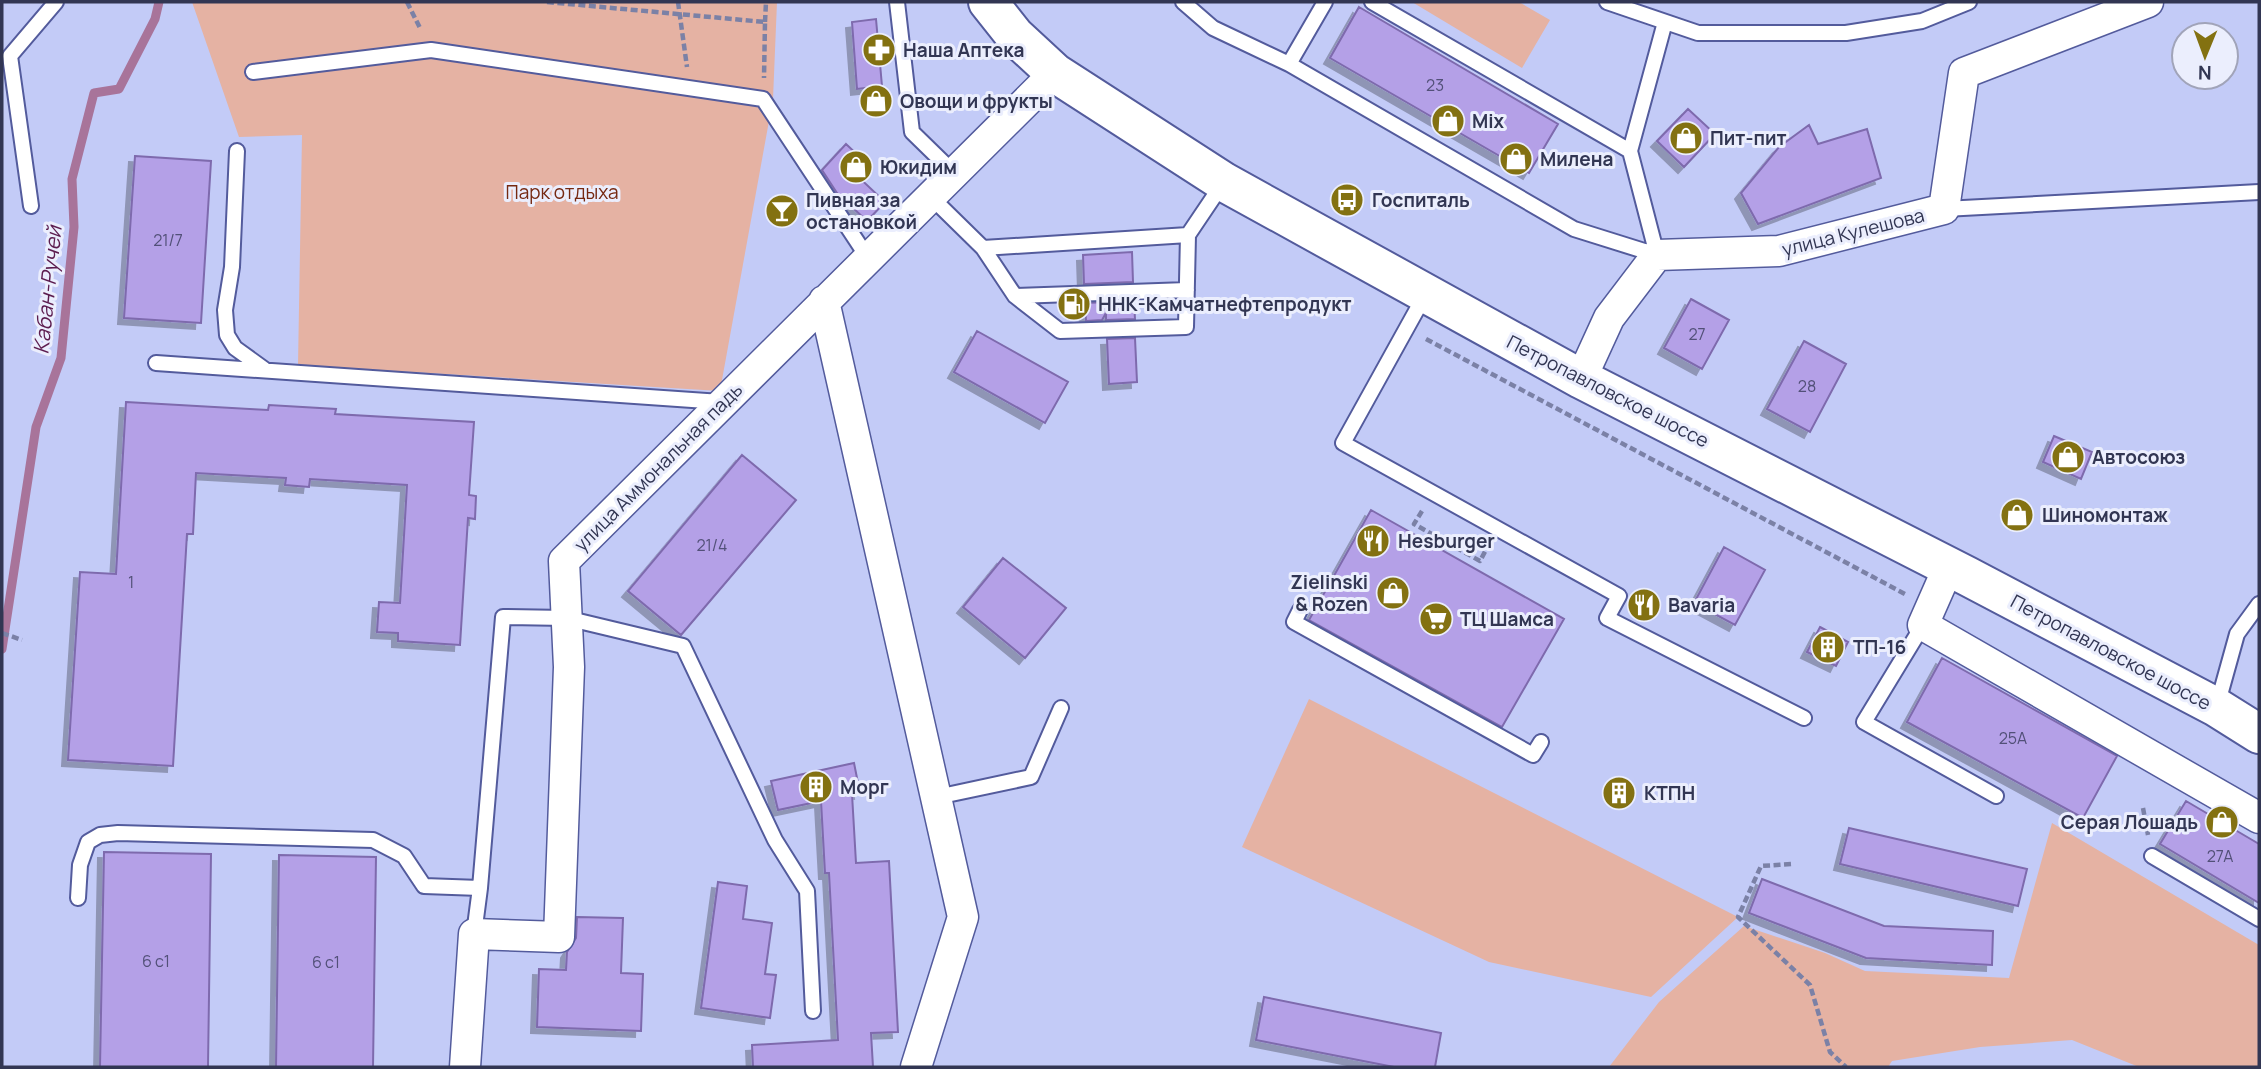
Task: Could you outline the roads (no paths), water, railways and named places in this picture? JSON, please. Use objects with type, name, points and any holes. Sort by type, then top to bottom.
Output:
[{"type":"main road","name":"Петропавловское шоссе","points":[[988,2],[1015,36],[1055,73],[1224,182],[1581,379],[1949,566],[2216,707],[2259,734]]},
{"type":"street","name":"улица Кулешова","points":[[1657,255],[1779,251],[1944,209],[1964,72],[2148,2]]},
{"type":"street","name":"улица Аммональная падь","points":[[474,934],[559,937],[569,667],[564,561],[1055,73]]},
{"type":"street","points":[[1581,379],[1609,318],[1657,255]]},
{"type":"street","points":[[824,301],[964,917],[916,1067]]},
{"type":"street","points":[[1949,566],[1927,616],[2259,818]]},
{"type":"street","points":[[465,1067],[474,934]]},
{"type":"lane","points":[[31,206],[10,56],[56,2]]},
{"type":"lane","points":[[897,2],[912,132],[954,173]]},
{"type":"lane","points":[[1183,2],[1213,28],[1289,64],[1574,229],[1657,255]]},
{"type":"lane","points":[[1289,64],[1325,2]]},
{"type":"lane","points":[[1372,2],[1630,151]]},
{"type":"lane","points":[[1607,2],[1698,33],[1846,33],[1922,21],[1969,2]]},
{"type":"lane","points":[[1657,255],[1630,151],[1665,22]]},
{"type":"lane","points":[[253,72],[430,50],[763,99],[868,258]]},
{"type":"lane","points":[[237,151],[232,267],[225,310],[228,335],[236,348],[265,370]]},
{"type":"lane","points":[[930,196],[983,248],[1015,296],[1060,331],[1186,327],[1188,235],[1224,182]]},
{"type":"lane","points":[[1944,209],[2259,192]]},
{"type":"lane","points":[[983,248],[1188,235]]},
{"type":"lane","points":[[1015,296],[1187,290]]},
{"type":"lane","points":[[1425,295],[1343,443],[1619,596],[1607,618],[1804,718]]},
{"type":"lane","points":[[156,363],[723,402]]},
{"type":"lane","points":[[2216,707],[2237,634],[2259,604]]},
{"type":"lane","points":[[1300,610],[1294,622],[1533,755],[1541,742]]},
{"type":"lane","points":[[1927,616],[1864,722],[1996,796]]},
{"type":"lane","points":[[474,934],[503,617],[566,618],[683,646],[775,839],[807,891],[813,1011]]},
{"type":"lane","points":[[937,797],[1031,777],[1061,708]]},
{"type":"lane","points":[[78,898],[80,865],[88,842],[100,835],[118,833],[373,840],[396,849],[404,856],[424,887],[480,888]]},
{"type":"lane","points":[[2152,856],[2259,919]]},
{"type":"waterway","name":"Кабан-Ручей","points":[[2,649],[36,427],[61,358],[74,227],[72,179],[94,93],[119,89],[155,19],[159,2]]},
{"type":"place","name":"Наша Аптека","points":[[879,50]]},
{"type":"place","name":"Овощи и фрукты","points":[[876,101]]},
{"type":"place","name":"Mix","points":[[1448,121]]},
{"type":"place","name":"Пит-пит","points":[[1686,138]]},
{"type":"place","name":"Милена","points":[[1516,159]]},
{"type":"place","name":"Юкидим","points":[[856,167]]},
{"type":"place","name":"Госпиталь","points":[[1347,200]]},
{"type":"place","name":"Пивная за остановкой","points":[[782,211]]},
{"type":"place","name":"ННК-Камчатнефтепродукт","points":[[1074,304]]},
{"type":"place","name":"Автосоюз","points":[[2068,457]]},
{"type":"place","name":"Шиномонтаж","points":[[2017,515]]},
{"type":"place","name":"Hesburger","points":[[1373,541]]},
{"type":"place","name":"Zielinski & Rozen","points":[[1393,593]]},
{"type":"place","name":"Bavaria","points":[[1644,605]]},
{"type":"place","name":"ТЦ Шамса","points":[[1436,619]]},
{"type":"place","name":"ТП-16","points":[[1828,647]]},
{"type":"place","name":"Морг","points":[[816,787]]},
{"type":"place","name":"КТПН","points":[[1619,793]]},
{"type":"place","name":"Серая Лошадь","points":[[2222,822]]},
{"type":"park label","name":"Парк отдыха","points":[[562,192]]}]
